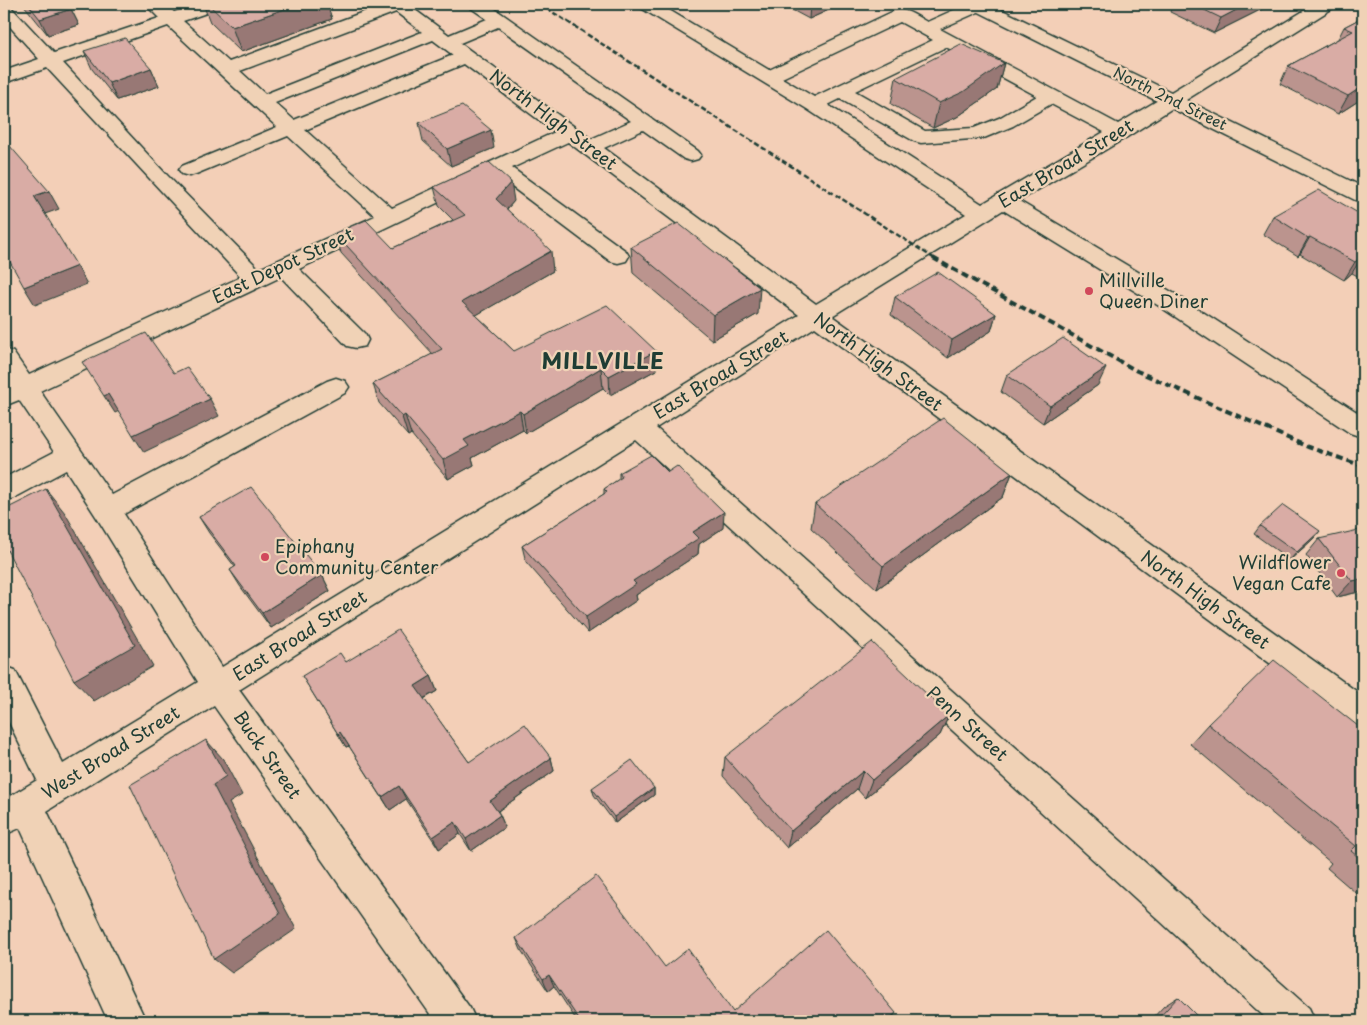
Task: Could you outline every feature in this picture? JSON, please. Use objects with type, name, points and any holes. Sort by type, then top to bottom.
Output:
[{"type":"street","points":[[154,4],[389,216]]},
{"type":"street","points":[[4,77],[215,4]]},
{"type":"street","points":[[226,70],[397,4]]},
{"type":"street","name":"North High Street","points":[[397,4],[816,318],[1363,714]]},
{"type":"street","points":[[477,4],[691,155]]},
{"type":"street","points":[[647,4],[814,105],[992,207],[1167,300],[1359,426]]},
{"type":"street","points":[[926,29],[978,4]]},
{"type":"street","name":"North 2nd Street","points":[[978,4],[1363,195]]},
{"type":"street","name":"East Broad Street","points":[[218,686],[637,426],[816,318],[992,207],[1120,133],[1328,4]]},
{"type":"street","points":[[4,10],[157,176],[256,279]]},
{"type":"street","points":[[769,77],[900,15],[1120,133]]},
{"type":"street","points":[[261,102],[441,37],[500,20]]},
{"type":"street","points":[[814,105],[947,40]]},
{"type":"street","points":[[189,170],[467,56]]},
{"type":"street","points":[[840,92],[921,137],[977,134],[1006,122],[1051,96]]},
{"type":"street","points":[[590,148],[645,122]]},
{"type":"street","name":"East Depot Street","points":[[14,392],[570,133]]},
{"type":"street","points":[[498,167],[618,256]]},
{"type":"street","points":[[283,266],[356,340]]},
{"type":"street","name":"Buck Street","points":[[4,358],[14,392],[70,456],[107,510],[218,686],[454,1020]]},
{"type":"street","points":[[107,510],[336,388]]},
{"type":"street","name":"Penn Street","points":[[637,426],[1296,1021]]},
{"type":"street","points":[[4,490],[70,456]]},
{"type":"street","points":[[4,680],[57,786]]},
{"type":"street","name":"West Broad Street","points":[[15,812],[218,686]]},
{"type":"street","points":[[15,812],[126,1019]]},
{"type":"building","points":[[28,4],[66,4],[71,9],[40,19]]},
{"type":"building","points":[[208,4],[299,4],[232,27]]},
{"type":"building","points":[[1192,4],[1248,4],[1221,18]]},
{"type":"building","points":[[1363,17],[1363,86],[1348,96],[1288,66],[1353,31],[1344,27]]},
{"type":"building","points":[[125,38],[151,68],[109,83],[84,51]]},
{"type":"building","points":[[961,44],[1004,63],[963,92],[939,103],[896,78]]},
{"type":"building","points":[[462,106],[491,130],[447,149],[419,123]]},
{"type":"building","points":[[4,137],[49,191],[34,196],[77,266],[24,287],[4,251]]},
{"type":"building","points":[[489,162],[511,182],[496,199],[551,251],[462,302],[514,351],[607,305],[656,351],[609,376],[601,368],[523,414],[520,411],[464,440],[469,446],[443,460],[405,415],[402,417],[373,384],[442,349],[335,233],[366,220],[393,248],[465,215],[434,187]]},
{"type":"building","points":[[1319,190],[1363,216],[1363,255],[1355,262],[1310,237],[1308,238],[1273,216]]},
{"type":"building","points":[[678,223],[760,288],[713,315],[631,247]]},
{"type":"building","points":[[938,272],[996,314],[952,340],[895,297]]},
{"type":"building","points":[[146,333],[174,373],[187,367],[210,399],[133,435],[108,394],[104,396],[82,362]]},
{"type":"building","points":[[1063,338],[1106,368],[1050,406],[1007,375]]},
{"type":"building","points":[[943,418],[1012,473],[883,566],[815,504]]},
{"type":"building","points":[[651,455],[668,472],[677,466],[724,512],[693,532],[699,538],[633,581],[636,584],[586,617],[522,546],[607,492],[604,489],[622,477],[619,473]]},
{"type":"building","name":"Epiphany Community Center","points":[[251,487],[322,575],[262,613],[230,570],[236,566],[199,517]]},
{"type":"building","points":[[46,489],[135,645],[74,680],[4,544],[4,510]]},
{"type":"building","points":[[1283,505],[1320,531],[1297,552],[1260,526]]},
{"type":"building","points":[[1363,529],[1363,579],[1352,581],[1319,539]]},
{"type":"building","points":[[398,630],[431,676],[415,686],[469,762],[525,724],[551,758],[490,801],[500,815],[466,839],[455,822],[433,837],[399,786],[382,797],[340,732],[338,734],[302,676],[340,653],[346,662]]},
{"type":"building","points":[[872,642],[949,715],[872,780],[863,771],[791,831],[725,757]]},
{"type":"building","points":[[1274,660],[1363,730],[1363,861],[1351,851],[1356,846],[1208,724]]},
{"type":"building","points":[[206,740],[226,776],[213,785],[280,914],[214,959],[130,785]]},
{"type":"building","points":[[632,760],[654,788],[614,817],[592,788]]},
{"type":"building","points":[[596,876],[665,967],[688,949],[733,1012],[826,930],[896,1013],[887,1021],[580,1021],[549,975],[543,979],[516,938]]},
{"type":"building","points":[[1178,997],[1202,1021],[1156,1021]]},
{"type":"railway","points":[[540,4],[935,259]]},
{"type":"railway","points":[[933,258],[1137,371],[1308,447],[1363,466]]},
{"type":"place","name":"Millville Queen Diner","points":[[1089,291]]},
{"type":"place","name":"Epiphany Community Center","points":[[265,557]]},
{"type":"place","name":"Wildflower Vegan Cafe","points":[[1341,573]]},
{"type":"district","name":"MILLVILLE","points":[[603,361]]}]
